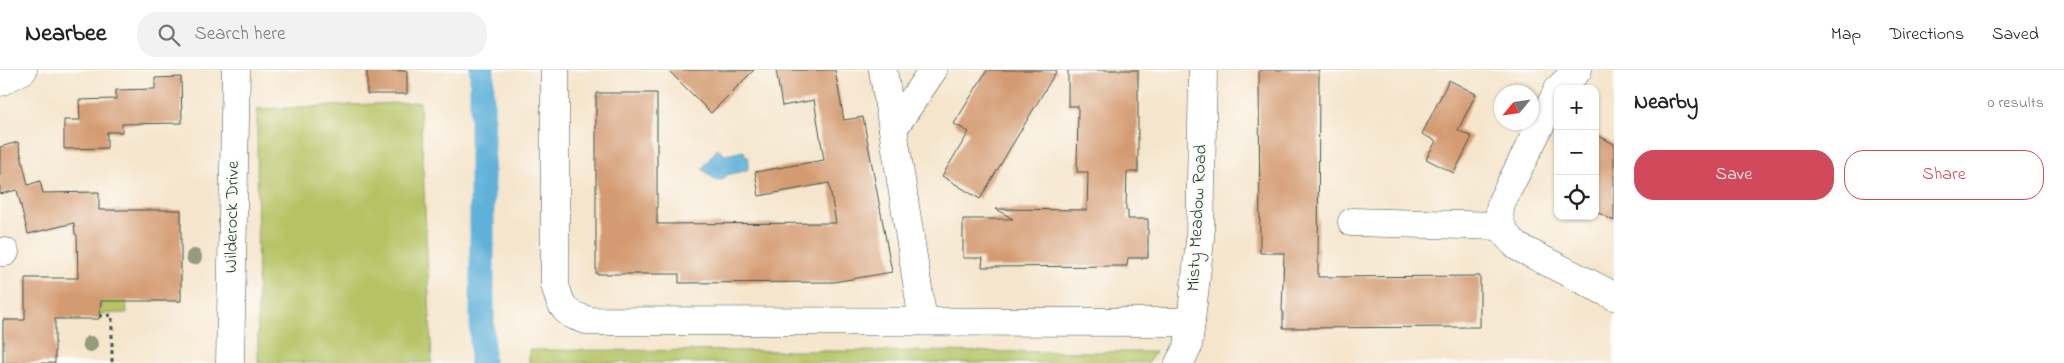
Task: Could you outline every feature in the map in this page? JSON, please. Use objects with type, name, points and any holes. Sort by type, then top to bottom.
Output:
[{"type":"street","points":[[0,82],[23,70]]},
{"type":"street","name":"Wilderock Drive","points":[[230,363],[236,70]]},
{"type":"street","points":[[555,70],[555,285],[560,305],[574,316],[590,321],[1191,322]]},
{"type":"street","points":[[883,70],[923,321]]},
{"type":"street","points":[[893,129],[933,70]]},
{"type":"street","name":"Misty Meadow Road","points":[[1179,363],[1188,347],[1200,241],[1203,70]]},
{"type":"street","points":[[1562,85],[1578,70]]},
{"type":"street","points":[[1554,97],[1502,201],[1498,212],[1501,226],[1508,238],[1518,247],[1614,296]]},
{"type":"street","points":[[1352,222],[1501,226]]},
{"type":"path","points":[[99,316],[112,315],[112,363]]},
{"type":"green space","points":[[420,102],[432,363],[258,363],[257,109]]},
{"type":"green space","points":[[125,278],[127,313],[99,314],[102,293]]},
{"type":"green space","points":[[529,350],[1155,352],[1148,363],[529,363]]},
{"type":"water","points":[[717,149],[725,155],[744,151],[748,157],[749,164],[747,170],[727,175],[724,179],[717,181],[702,169]]},
{"type":"building","points":[[367,70],[407,71],[407,94],[367,94]]},
{"type":"building","points":[[668,70],[754,70],[711,113]]},
{"type":"building","points":[[776,70],[835,70],[844,120],[863,117],[892,272],[834,282],[679,283],[679,274],[596,274],[596,93],[657,93],[657,224],[836,223],[829,183],[759,196],[755,172],[824,160],[814,100],[782,106]]},
{"type":"building","points":[[987,70],[1057,70],[980,199],[942,176],[969,132],[954,124]]},
{"type":"building","points":[[1068,70],[1138,70],[1138,172],[1127,172],[1126,210],[1128,210],[1128,219],[1148,219],[1148,258],[1128,258],[1127,266],[982,267],[983,258],[963,258],[963,219],[1013,219],[996,209],[1087,210],[1088,172],[1077,172],[1078,106],[1068,106]]},
{"type":"building","points":[[1259,70],[1319,70],[1318,277],[1480,276],[1480,327],[1283,328],[1284,253],[1260,253]]},
{"type":"building","points":[[181,77],[182,123],[122,124],[122,132],[107,132],[107,148],[64,149],[64,120],[80,120],[79,100],[116,99],[116,90],[155,89],[155,78]]},
{"type":"building","points":[[1449,80],[1476,94],[1458,130],[1472,137],[1454,173],[1426,159],[1436,141],[1422,134]]},
{"type":"building","points":[[1599,136],[1614,144],[1614,221],[1599,213]]},
{"type":"building","points":[[18,142],[28,185],[40,181],[43,193],[99,192],[99,210],[181,210],[181,301],[101,301],[99,319],[55,319],[55,363],[3,363],[3,320],[25,320],[25,278],[78,278],[77,235],[75,234],[74,223],[28,234],[17,190],[0,194],[0,147]]},
{"type":"waterway","points":[[482,70],[482,363]]}]
